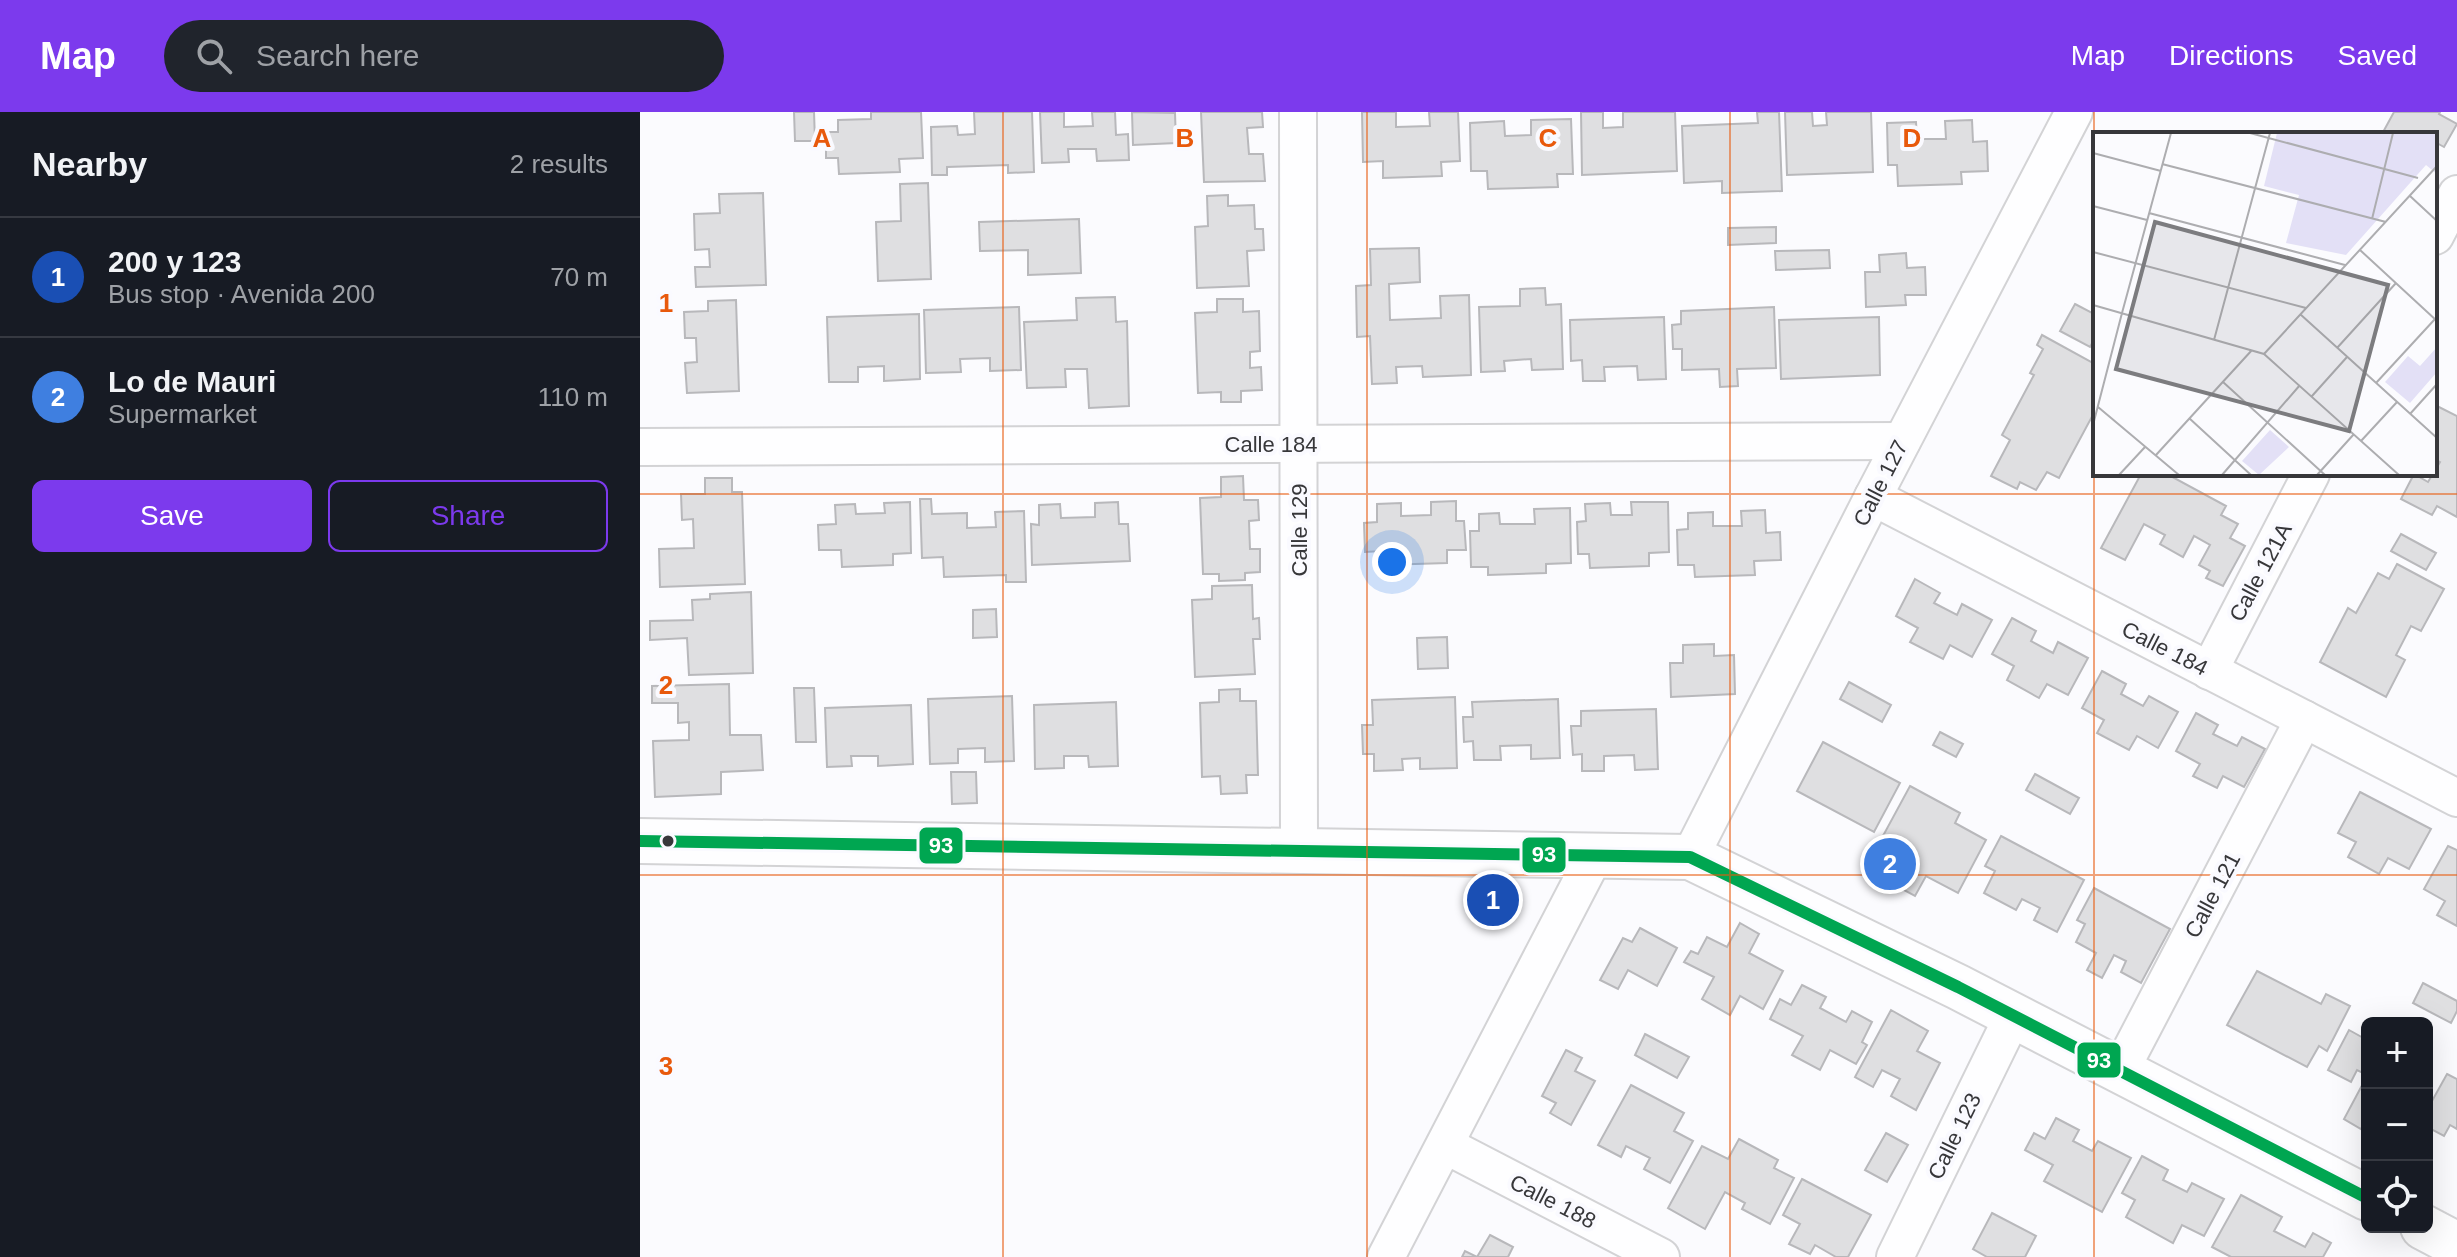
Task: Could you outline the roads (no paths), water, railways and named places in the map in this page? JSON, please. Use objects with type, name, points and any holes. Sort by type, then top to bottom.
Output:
[{"type":"main road","points":[[640,841],[1690,857],[2013,1016],[2361,1195]]},
{"type":"main road","points":[[2433,1232],[2457,1245]]},
{"type":"street","name":"Calle 129","points":[[1298,112],[1299,851]]},
{"type":"street","name":"Calle 127","points":[[1690,857],[2074,112]]},
{"type":"street","points":[[2437,232],[2457,194]]},
{"type":"street","name":"Calle 184","points":[[640,447],[1902,441]]},
{"type":"street","name":"Calle 121A","points":[[2209,671],[2310,476]]},
{"type":"street","name":"Calle 184","points":[[1873,497],[2457,798]]},
{"type":"street","name":"Calle 121","points":[[2120,1071],[2304,719]]},
{"type":"street","points":[[1386,1257],[1595,855]]},
{"type":"street","name":"Calle 123","points":[[1895,1257],[2013,1016]]},
{"type":"street","name":"Calle 188","points":[[1445,1145],[1661,1257]]},
{"type":"place","name":"Lo de Mauri","points":[[1890,864]]},
{"type":"place","name":"200 y 123","points":[[1493,900]]}]
